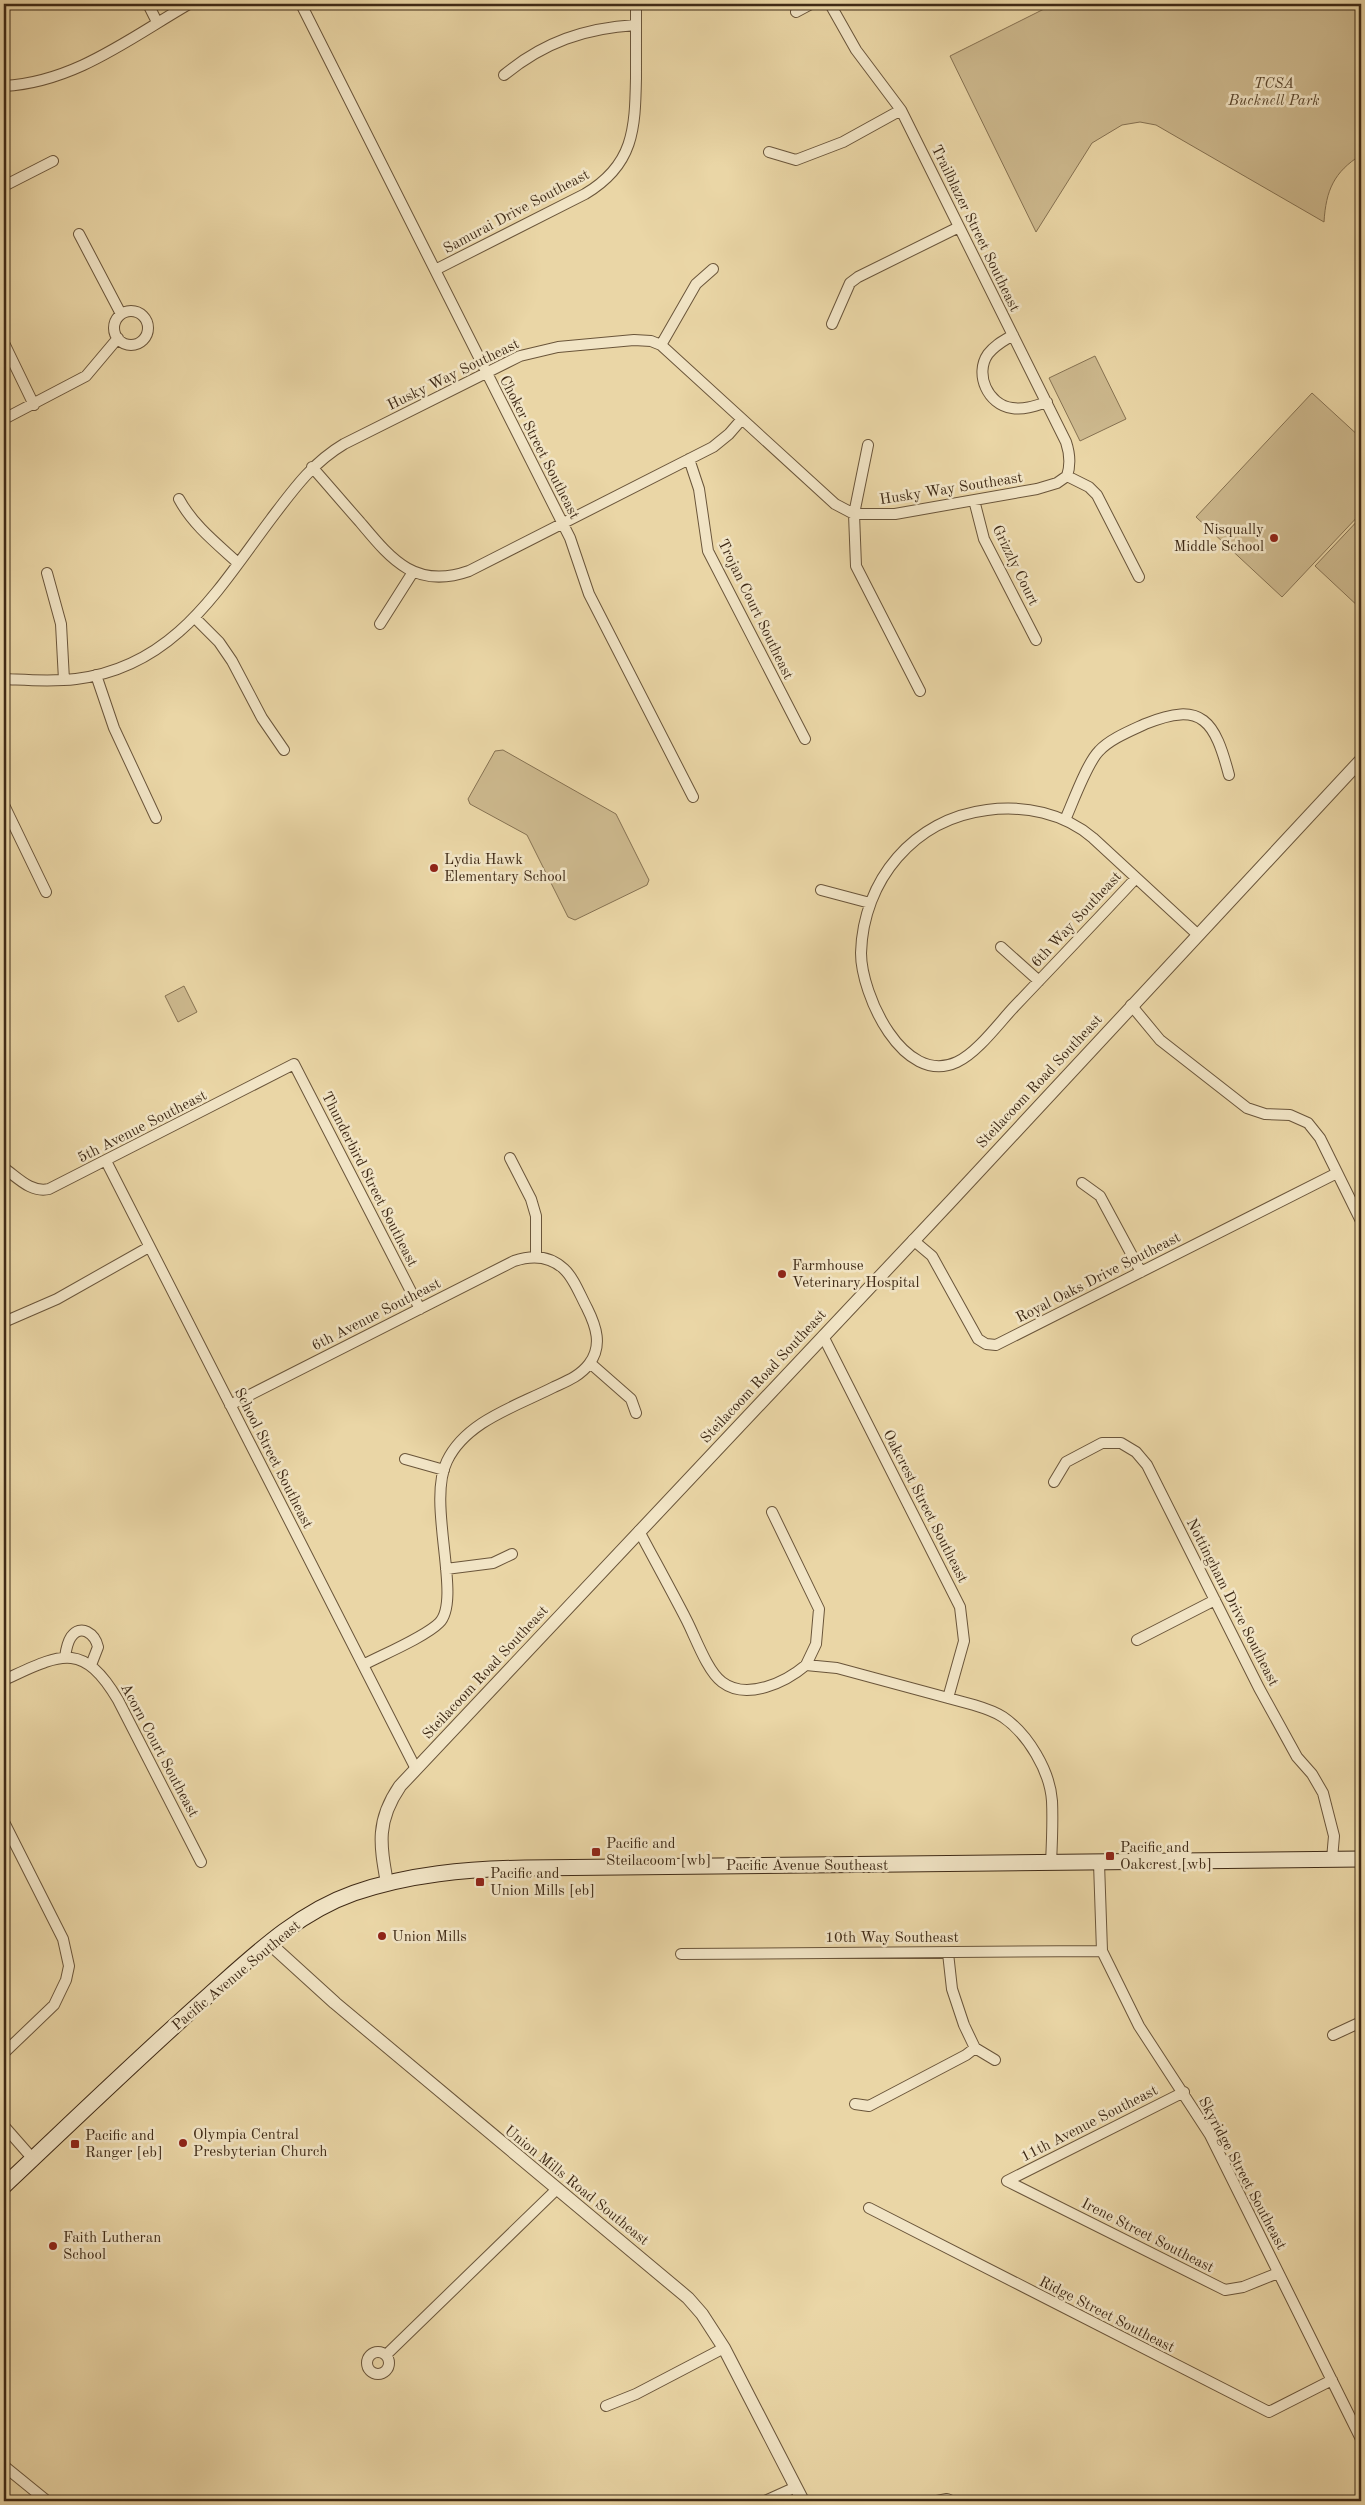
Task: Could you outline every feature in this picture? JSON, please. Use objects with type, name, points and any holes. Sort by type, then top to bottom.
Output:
[{"type":"main road","name":"Pacific Avenue Southeast","points":[[4,2186],[173,2026],[269,1943],[297,1922],[329,1904],[352,1894],[387,1883],[450,1872],[496,1868],[1361,1859]]},
{"type":"street","points":[[148,4],[157,22]]},
{"type":"street","points":[[4,86],[37,81],[83,67],[189,4]]},
{"type":"street","name":"Choker Street Southeast","points":[[302,4],[562,524],[576,553],[578,566],[589,594],[693,797]]},
{"type":"street","name":"Samurai Drive Southeast","points":[[435,270],[585,194],[602,184],[615,170],[630,144],[635,122],[636,4]]},
{"type":"street","points":[[796,12],[812,4]]},
{"type":"street","name":"Trailblazer Street Southeast","points":[[830,4],[856,50],[901,110],[1066,442],[1070,454],[1070,467],[1067,476]]},
{"type":"street","points":[[504,75],[538,50],[560,40],[600,28],[636,25]]},
{"type":"street","points":[[769,152],[796,160],[843,142],[901,110]]},
{"type":"street","points":[[4,186],[52,161]]},
{"type":"street","points":[[832,324],[843,296],[854,280],[959,227]]},
{"type":"street","points":[[79,234],[121,314]]},
{"type":"street","points":[[661,345],[696,284],[713,269]]},
{"type":"street","points":[[126,311],[138,312],[146,319],[148,329],[144,339],[134,344],[124,343],[118,338],[114,329],[114,323],[121,314],[126,311]]},
{"type":"street","points":[[1013,335],[997,344],[987,355],[982,375],[987,391],[1002,405],[1011,408],[1025,408],[1047,402]]},
{"type":"street","points":[[4,419],[86,376],[118,338]]},
{"type":"street","name":"Husky Way Southeast","points":[[4,679],[64,680],[96,676],[128,665],[152,653],[174,638],[195,618],[312,467],[338,448],[485,372],[520,356],[558,347],[634,340],[650,341],[661,345],[835,504],[854,514],[895,514],[1037,489],[1057,483],[1067,476]]},
{"type":"street","points":[[4,343],[34,404]]},
{"type":"street","points":[[312,467],[386,554],[413,572],[439,577],[459,574],[689,459],[721,441],[742,419]]},
{"type":"street","points":[[868,445],[854,514],[856,566],[920,691]]},
{"type":"street","name":"Trojan Court Southeast","points":[[689,459],[699,489],[708,551],[804,739]]},
{"type":"street","points":[[1067,476],[1089,487],[1097,495],[1139,577]]},
{"type":"street","points":[[178,499],[186,512],[238,563]]},
{"type":"street","name":"Grizzly Court","points":[[974,500],[984,539],[1036,640]]},
{"type":"street","points":[[380,624],[413,572]]},
{"type":"street","points":[[47,573],[61,624],[64,680]]},
{"type":"street","points":[[195,618],[219,642],[232,661],[262,718],[284,750]]},
{"type":"street","points":[[96,676],[114,728],[156,818]]},
{"type":"street","points":[[1064,820],[1094,757],[1107,744],[1162,717],[1177,713],[1203,720],[1221,742],[1230,775]]},
{"type":"street","name":"Steilacoom Road Southeast","points":[[387,1883],[381,1846],[383,1817],[389,1802],[400,1786],[1361,760]]},
{"type":"street","points":[[4,805],[46,892]]},
{"type":"street","name":"6th Way Southeast","points":[[1136,878],[973,1050],[957,1062],[942,1066],[928,1064],[910,1056],[891,1036],[870,997],[864,974],[861,954],[863,930],[870,903],[885,871],[905,847],[939,824],[952,818],[977,811],[1007,808],[1043,812],[1064,820],[1083,830],[1136,878],[1197,934]]},
{"type":"street","points":[[821,890],[870,903]]},
{"type":"street","name":"6th Way Southeast","points":[[1001,947],[1038,982]]},
{"type":"street","points":[[1131,1005],[1164,1044],[1247,1108],[1265,1114],[1290,1115],[1308,1123],[1320,1138],[1361,1221]]},
{"type":"street","name":"5th Avenue Southeast","points":[[4,1168],[33,1189],[40,1191],[106,1161],[294,1064]]},
{"type":"street","name":"Thunderbird Street Southeast","points":[[294,1064],[420,1309]]},
{"type":"street","points":[[363,1665],[439,1623],[448,1606],[438,1496],[444,1470],[458,1443],[476,1428],[574,1377],[590,1363],[597,1343],[594,1322],[566,1270],[548,1259],[536,1256],[536,1216],[531,1199],[510,1158]]},
{"type":"street","name":"School Street Southeast","points":[[106,1161],[416,1769]]},
{"type":"street","name":"Royal Oaks Drive Southeast","points":[[913,1240],[932,1256],[972,1332],[986,1344],[996,1345],[1337,1173]]},
{"type":"street","points":[[1082,1183],[1100,1196],[1141,1272]]},
{"type":"street","points":[[4,1322],[57,1299],[150,1247]]},
{"type":"street","name":"6th Avenue Southeast","points":[[230,1405],[514,1261],[536,1256]]},
{"type":"street","name":"Oakcrest Street Southeast","points":[[823,1336],[960,1607],[964,1640],[948,1698]]},
{"type":"street","points":[[590,1363],[631,1399],[636,1413]]},
{"type":"street","name":"Nottingham Drive Southeast","points":[[1054,1482],[1066,1462],[1092,1446],[1102,1443],[1120,1443],[1136,1452],[1147,1465],[1297,1757],[1312,1774],[1323,1793],[1334,1836],[1332,1860]]},
{"type":"street","points":[[404,1459],[444,1470]]},
{"type":"street","points":[[640,1531],[702,1654],[722,1682],[737,1689],[774,1686],[785,1681],[806,1665],[816,1644],[819,1609],[772,1512]]},
{"type":"street","points":[[446,1569],[493,1563],[512,1554]]},
{"type":"street","points":[[1137,1640],[1215,1600]]},
{"type":"street","points":[[4,1680],[39,1664],[64,1657],[86,1663],[98,1646],[92,1634],[79,1631],[72,1635],[64,1657]]},
{"type":"street","name":"Acorn Court Southeast","points":[[86,1663],[105,1678],[118,1700],[201,1862]]},
{"type":"street","points":[[806,1665],[837,1668],[974,1705],[1002,1717],[1017,1729],[1028,1743],[1041,1766],[1051,1792],[1052,1863]]},
{"type":"street","points":[[4,1822],[63,1940],[69,1966],[63,1988],[54,2005],[4,2053]]},
{"type":"street","name":"Skyridge Street Southeast","points":[[1099,1863],[1102,1952],[1139,2026],[1184,2092],[1210,2136],[1361,2439]]},
{"type":"street","name":"Union Mills Road Southeast","points":[[269,1943],[336,2003],[688,2298],[702,2314],[724,2348],[804,2501]]},
{"type":"street","name":"10th Way Southeast","points":[[681,1954],[800,1951],[948,1953],[1102,1952]]},
{"type":"street","points":[[948,1953],[952,1989],[964,2025],[975,2048],[995,2060]]},
{"type":"street","points":[[1332,2035],[1361,2022]]},
{"type":"street","points":[[855,2104],[869,2106],[966,2055],[975,2048]]},
{"type":"street","name":"11th Avenue Southeast","points":[[1007,2182],[1184,2092]]},
{"type":"street","points":[[4,2126],[33,2159]]},
{"type":"street","name":"Irene Street Southeast","points":[[1007,2182],[1225,2290],[1243,2288],[1278,2273]]},
{"type":"street","points":[[386,2355],[557,2189]]},
{"type":"street","name":"Ridge Street Southeast","points":[[869,2208],[1269,2412],[1332,2380]]},
{"type":"street","points":[[606,2406],[636,2394],[724,2348]]},
{"type":"street","points":[[4,2466],[47,2501]]},
{"type":"street","points":[[765,2501],[796,2486]]},
{"type":"street","points":[[937,2501],[947,2499],[952,2501]]},
{"type":"green space","name":"TCSA Bucknell Park","points":[[1054,4],[1361,4],[1361,155],[1344,168],[1333,183],[1329,191],[1324,222],[1156,125],[1140,122],[1122,125],[1092,143],[1036,232],[950,56]]},
{"type":"green space","points":[[1095,356],[1126,419],[1080,441],[1049,378]]},
{"type":"green space","points":[[1312,393],[1361,438],[1361,513],[1282,597],[1196,517]]},
{"type":"green space","points":[[1361,517],[1361,609],[1315,566]]},
{"type":"green space","points":[[503,750],[616,814],[649,880],[647,885],[575,920],[568,917],[527,835],[470,804],[468,799],[495,751]]},
{"type":"green space","points":[[184,986],[197,1012],[178,1022],[165,996]]},
{"type":"place","name":"Nisqually Middle School","points":[[1274,538]]},
{"type":"place","name":"Lydia Hawk Elementary School","points":[[434,868]]},
{"type":"place","name":"Farmhouse Veterinary Hospital","points":[[782,1274]]},
{"type":"place","name":"Pacific and Steilacoom [wb]","points":[[596,1852]]},
{"type":"place","name":"Pacific and Oakcrest [wb]","points":[[1110,1856]]},
{"type":"place","name":"Pacific and Union Mills [eb]","points":[[480,1882]]},
{"type":"place","name":"Union Mills","points":[[382,1936]]},
{"type":"place","name":"Olympia Central Presbyterian Church","points":[[183,2143]]},
{"type":"place","name":"Pacific and Ranger [eb]","points":[[75,2144]]},
{"type":"place","name":"Faith Lutheran School","points":[[53,2246]]}]
